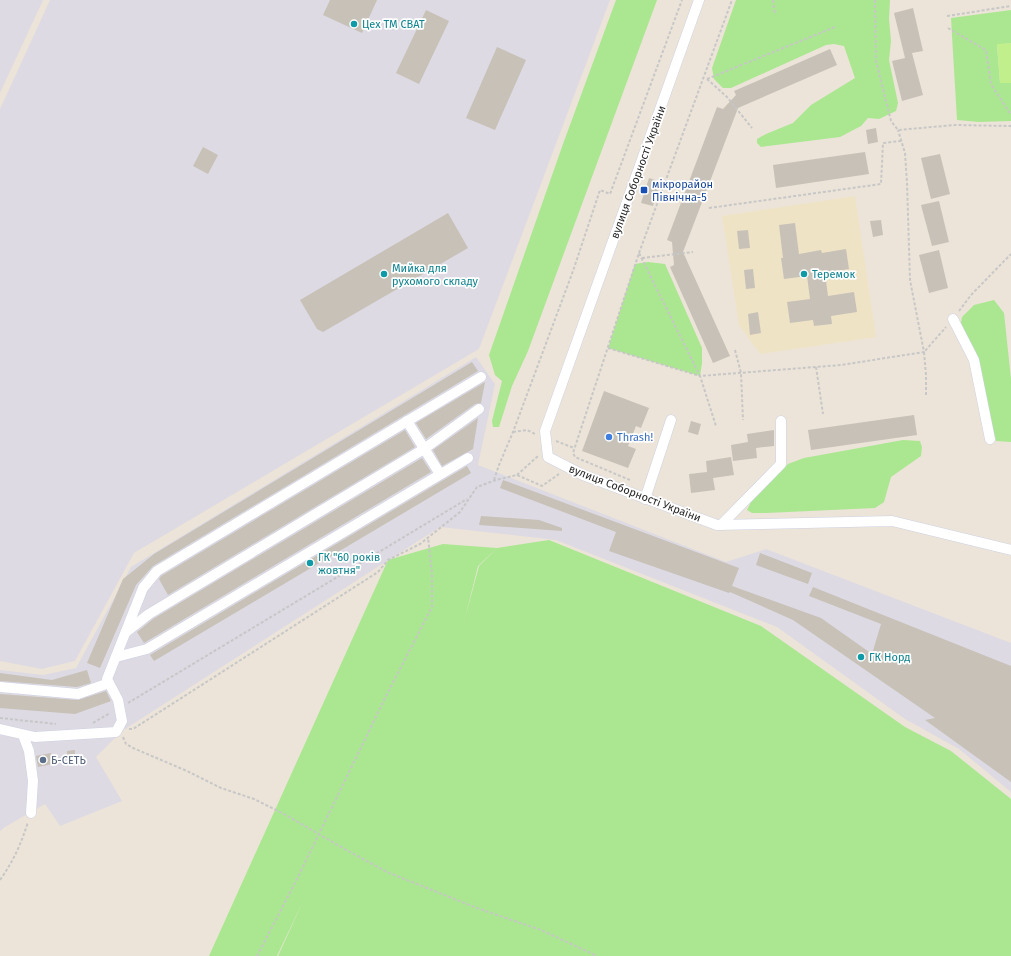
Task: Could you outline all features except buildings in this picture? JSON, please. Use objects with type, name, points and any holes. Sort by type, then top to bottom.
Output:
[{"type":"street","name":"вулиця Соборності України","points":[[699,0],[545,431],[548,458],[583,475],[717,525],[892,521],[1011,550]]},
{"type":"street","points":[[953,319],[974,360],[990,439]]},
{"type":"street","points":[[0,729],[23,736],[34,737],[120,731],[122,720],[118,700],[107,679],[142,588],[158,571],[481,377]]},
{"type":"street","points":[[126,632],[149,614],[424,448],[479,409]]},
{"type":"street","points":[[645,499],[671,420]]},
{"type":"street","points":[[407,421],[440,474]]},
{"type":"street","points":[[722,525],[780,464],[781,421]]},
{"type":"street","points":[[116,657],[147,649],[468,458]]},
{"type":"street","points":[[0,687],[78,694],[109,683]]},
{"type":"street","points":[[23,736],[29,751],[33,781],[31,813]]},
{"type":"path","points":[[494,480],[498,465],[513,432],[573,271],[600,190],[610,194],[682,0]]},
{"type":"path","points":[[648,488],[575,457],[573,454],[639,253],[732,0]]},
{"type":"path","points":[[773,0],[775,15]]},
{"type":"path","points":[[608,348],[700,376],[841,365],[924,352],[910,280],[905,153],[898,130],[891,121],[876,61],[874,0]]},
{"type":"path","points":[[947,16],[1011,6]]},
{"type":"path","points":[[707,79],[835,27]]},
{"type":"path","points":[[948,28],[986,50],[991,84],[1011,116]]},
{"type":"path","points":[[704,76],[727,97],[752,128]]},
{"type":"path","points":[[898,130],[955,125],[1011,126]]},
{"type":"path","points":[[709,208],[881,184],[882,143],[901,141]]},
{"type":"path","points":[[642,258],[693,252]]},
{"type":"path","points":[[639,253],[700,376],[716,426]]},
{"type":"path","points":[[735,350],[741,373],[743,420]]},
{"type":"path","points":[[816,367],[824,414]]},
{"type":"path","points":[[547,448],[517,475],[494,480],[477,487],[468,498],[460,512],[420,544],[388,560],[378,572],[133,729],[120,731],[126,744],[133,748],[187,771],[221,788],[254,799],[284,814],[387,872],[476,908],[541,930],[597,956]]},
{"type":"path","points":[[517,475],[542,486],[568,468]]},
{"type":"path","points":[[92,724],[468,498]]},
{"type":"path","points":[[257,956],[298,879],[387,694],[432,607],[432,574],[428,537]]},
{"type":"path","points":[[0,718],[62,725]]},
{"type":"path","points":[[0,880],[12,863],[21,843],[31,813]]},
{"type":"shaded area","points":[[0,0],[43,0],[0,93]]},
{"type":"shaded area","points":[[50,0],[610,0],[479,349],[134,553],[75,661],[42,669],[0,661],[0,109]]},
{"type":"shaded area","points":[[855,196],[876,337],[760,354],[739,325],[722,216]]},
{"type":"shaded area","points":[[476,357],[495,384],[478,465],[726,562],[766,549],[1011,643],[1011,792],[959,749],[905,719],[777,627],[556,540],[440,527],[122,731],[96,757],[122,801],[60,826],[45,804],[0,831],[0,670],[43,675],[76,668],[131,567]]},
{"type":"green space","points":[[616,0],[657,0],[528,351],[512,386],[499,427],[493,427],[492,421],[502,381],[495,375],[489,355],[563,144]]},
{"type":"green space","points":[[736,0],[890,0],[889,19],[891,41],[889,60],[898,103],[896,111],[879,119],[868,118],[861,126],[840,137],[761,147],[757,143],[757,139],[793,123],[811,105],[855,78],[844,46],[834,44],[826,45],[731,88],[723,88],[714,79],[712,68]]},
{"type":"green space","points":[[1011,10],[1011,43],[997,45],[1000,83],[1011,83],[1011,121],[979,122],[957,120],[951,18]]},
{"type":"green space","points":[[1011,43],[1011,83],[1000,83],[997,44]]},
{"type":"green space","points":[[648,262],[665,264],[702,348],[700,376],[608,348],[635,264]]},
{"type":"green space","points":[[994,300],[1004,313],[1011,379],[1011,442],[996,441],[974,353],[961,323],[962,317],[974,305]]},
{"type":"green space","points":[[903,440],[920,441],[922,447],[921,456],[891,477],[884,502],[875,508],[766,513],[752,513],[747,510],[751,502],[788,464],[804,458]]},
{"type":"green space","points":[[549,540],[761,626],[905,727],[951,751],[1011,799],[1011,956],[278,956],[304,899],[277,956],[209,956],[388,560],[443,544],[497,548]],"holes":[[[497,548],[479,566],[464,622],[478,566]]]},
{"type":"place","name":"Цех ТМ СВАТ","points":[[354,24]]},
{"type":"place","name":"мікрорайон Північна-5","points":[[644,190]]},
{"type":"place","name":"Мийка для рухомого складу","points":[[384,274]]},
{"type":"place","name":"Теремок","points":[[804,274]]},
{"type":"place","name":"Thrash!","points":[[609,437]]},
{"type":"place","name":"ГК \"60 років жовтня\"","points":[[310,563]]},
{"type":"place","name":"ГК Норд","points":[[861,657]]},
{"type":"place","name":"Б-СЕТЬ","points":[[43,760]]}]
